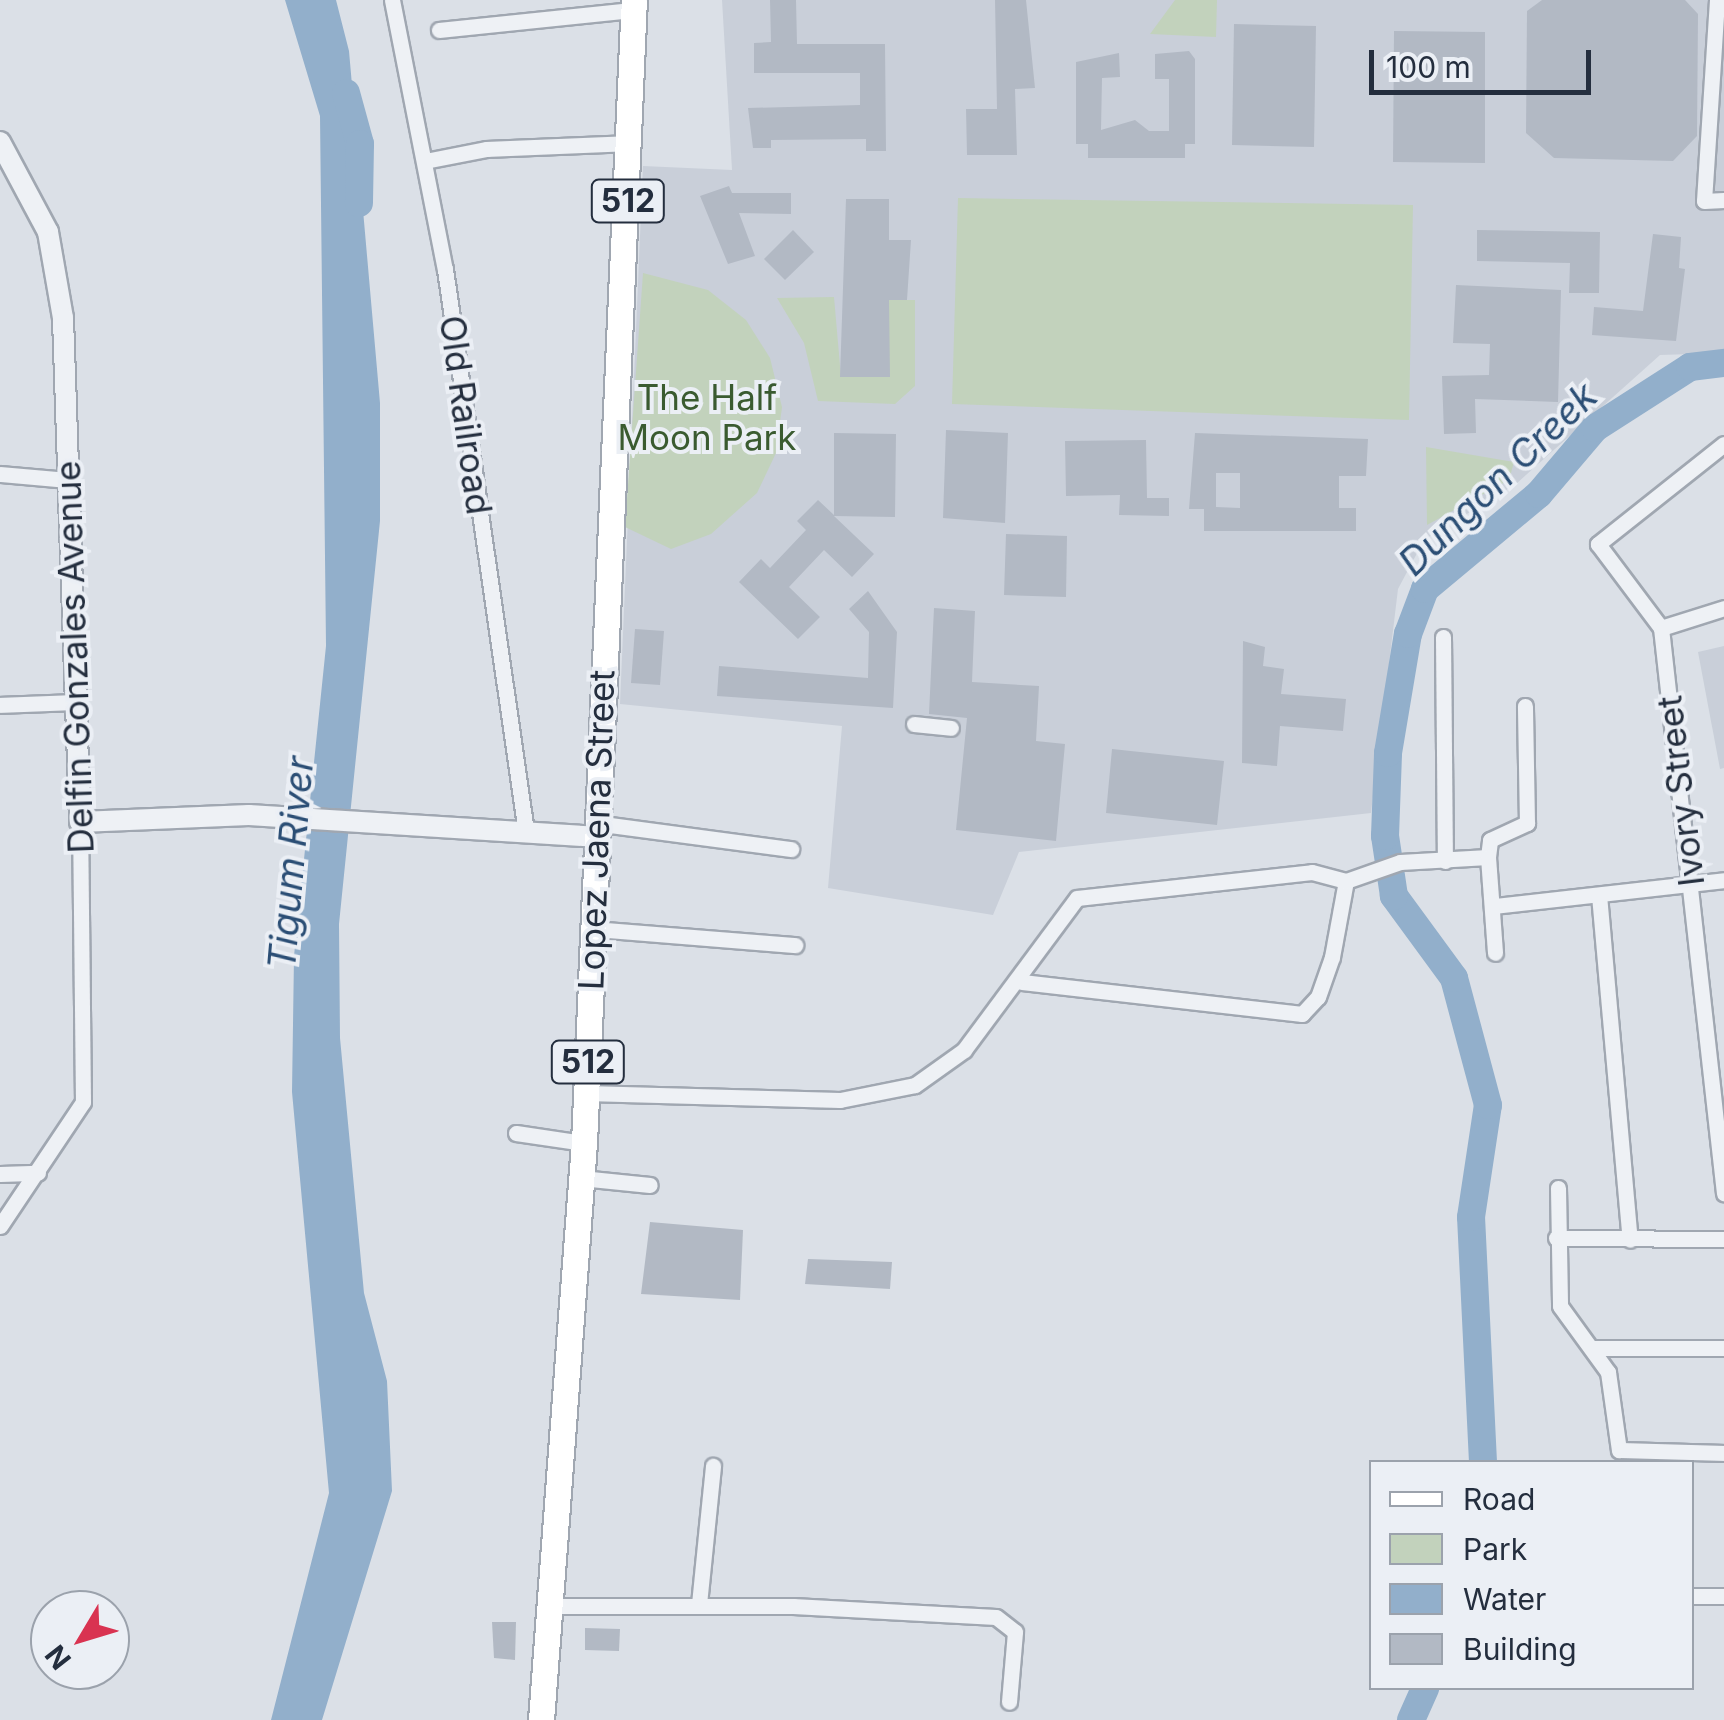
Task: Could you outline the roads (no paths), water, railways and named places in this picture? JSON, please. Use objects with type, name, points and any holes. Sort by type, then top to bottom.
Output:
[{"type":"main road","name":"Lopez Jaena Street","points":[[541,1720],[584,1143],[634,5]]},
{"type":"street","name":"Old Railroad","points":[[392,0],[425,160],[526,832]]},
{"type":"street","points":[[1717,0],[1704,201],[1724,200]]},
{"type":"street","points":[[439,30],[634,5]]},
{"type":"street","name":"Delfin Gonzales Avenue","points":[[0,142],[48,232],[58,275],[80,822],[84,1102],[0,1226]]},
{"type":"street","points":[[425,160],[487,149],[630,143]]},
{"type":"street","points":[[1724,444],[1600,536],[1598,544],[1662,628],[1724,608]]},
{"type":"street","points":[[0,474],[68,480]]},
{"type":"street","name":"Ivory Street","points":[[1662,628],[1724,1192]]},
{"type":"street","points":[[1443,637],[1446,861]]},
{"type":"street","points":[[0,705],[74,702]]},
{"type":"street","points":[[1495,953],[1490,840],[1527,823],[1525,706]]},
{"type":"street","points":[[914,724],[951,728]]},
{"type":"street","points":[[80,822],[249,815],[526,832],[595,830],[791,850]]},
{"type":"street","points":[[586,1093],[880,1096],[916,1085],[964,1050],[1022,982],[1076,898],[1312,872],[1346,881],[1400,862],[1488,857]]},
{"type":"street","points":[[1494,906],[1724,880]]},
{"type":"street","points":[[1022,982],[1302,1014],[1318,998],[1332,957],[1346,881]]},
{"type":"street","points":[[1599,895],[1630,1240]]},
{"type":"street","points":[[594,929],[795,945]]},
{"type":"street","points":[[516,1132],[584,1143]]},
{"type":"street","points":[[0,1174],[38,1173]]},
{"type":"street","points":[[581,1178],[650,1185]]},
{"type":"street","points":[[1558,1188],[1560,1306],[1594,1348],[1615,1394],[1619,1450],[1724,1452]]},
{"type":"street","points":[[1556,1238],[1724,1239]]},
{"type":"street","points":[[1594,1348],[1724,1348]]},
{"type":"street","points":[[699,1604],[712,1466]]},
{"type":"street","points":[[1694,1596],[1724,1596]]},
{"type":"street","points":[[552,1606],[699,1604],[996,1618],[1014,1632],[1009,1702]]},
{"type":"water","points":[[285,0],[336,0],[349,51],[380,403],[380,521],[339,924],[340,1038],[364,1293],[387,1381],[392,1491],[322,1720],[271,1720],[329,1493],[292,1092],[294,956],[326,646],[320,116]]},
{"type":"waterway","name":"Tigum River","points":[[346,93],[360,144],[359,203]]},
{"type":"waterway","name":"Dungon Creek","points":[[1483,1460],[1471,1217],[1488,1105],[1454,978],[1394,896],[1385,836],[1388,753],[1408,634],[1425,589],[1539,494],[1595,428],[1690,367],[1724,363]]},
{"type":"waterway","name":"Dungon Creek","points":[[1411,1720],[1424,1690]]},
{"type":"park label","name":"The Half Moon Park","points":[[707,417]]}]
